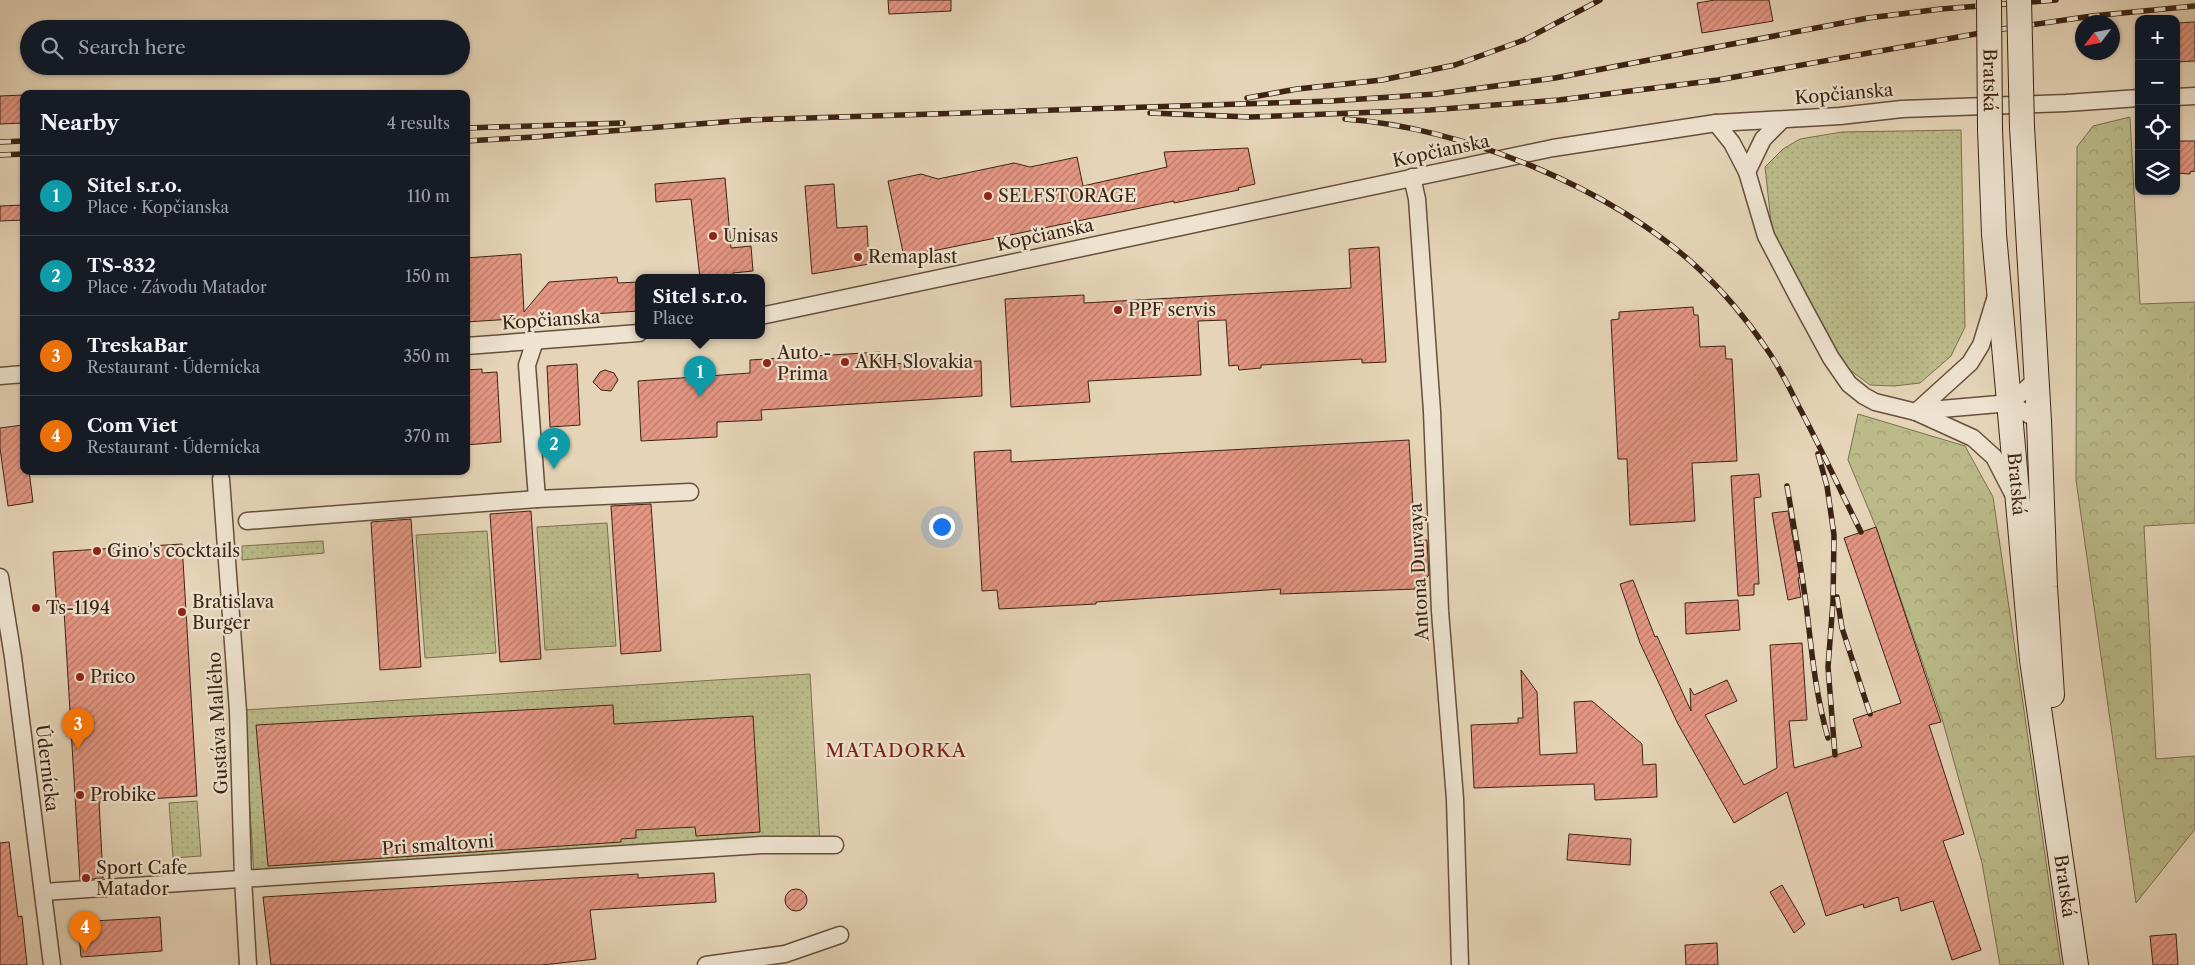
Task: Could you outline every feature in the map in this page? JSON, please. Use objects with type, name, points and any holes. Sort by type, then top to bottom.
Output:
[{"type":"main road","name":"Bratská","points":[[1990,0],[1990,129],[1998,288],[2032,660],[2080,959]]},
{"type":"main road","name":"Bratská","points":[[2020,0],[2022,127],[2039,420],[2050,670],[2060,781],[2080,959]]},
{"type":"street","points":[[2180,97],[2195,96]]},
{"type":"street","name":"Kopčianska","points":[[765,315],[1553,148],[1716,124],[1902,109],[2066,103],[2135,98]]},
{"type":"street","points":[[1747,172],[1763,140],[1782,120]]},
{"type":"street","points":[[1716,124],[1732,143],[1747,172],[1766,236],[1839,372],[1854,389],[1870,400],[1916,412],[1972,438],[1989,451],[2002,470],[2019,508]]},
{"type":"street","name":"Antona Durvaya","points":[[1412,177],[1417,200],[1432,411],[1440,611],[1454,799],[1460,965]]},
{"type":"street","points":[[1916,412],[1970,363],[1981,345],[1998,288]]},
{"type":"street","name":"Kopčianska","points":[[470,346],[635,333]]},
{"type":"street","points":[[535,341],[527,365],[537,499]]},
{"type":"street","points":[[0,376],[20,374]]},
{"type":"street","points":[[2010,403],[2036,380]]},
{"type":"street","points":[[1916,412],[2010,403],[2039,420]]},
{"type":"street","name":"Gustáva Mallého","points":[[221,479],[238,704],[243,878],[248,965]]},
{"type":"street","points":[[247,521],[537,499],[690,492]]},
{"type":"street","name":"Údernícka","points":[[0,577],[13,657],[52,965]]},
{"type":"street","name":"Pri smaltovni","points":[[43,892],[762,845],[836,845]]},
{"type":"street","points":[[706,965],[785,954],[840,935]]},
{"type":"green space","points":[[2130,117],[2140,304],[2195,302],[2195,523],[2144,526],[2156,759],[2195,756],[2195,829],[2136,903],[2076,480],[2077,147],[2093,126]]},
{"type":"green space","points":[[1961,130],[1965,327],[1951,356],[1920,383],[1894,386],[1870,385],[1846,367],[1772,231],[1765,167],[1783,149],[1800,139],[1842,132]]},
{"type":"green space","points":[[1858,414],[1965,446],[1993,497],[2061,965],[2000,965],[1982,863],[1943,722],[1876,527],[1848,460]]},
{"type":"green space","points":[[607,523],[616,646],[545,650],[537,527]]},
{"type":"green space","points":[[487,531],[496,653],[425,658],[416,535]]},
{"type":"green space","points":[[323,541],[324,553],[242,560],[242,546]]},
{"type":"green space","points":[[810,674],[820,844],[254,875],[244,710]]},
{"type":"green space","points":[[197,801],[201,856],[173,858],[169,803]]},
{"type":"building","points":[[888,0],[951,0],[951,11],[889,14]]},
{"type":"building","points":[[1715,0],[1769,0],[1773,21],[1702,33],[1697,3]]},
{"type":"building","points":[[2195,22],[2195,61],[2180,62],[2180,23]]},
{"type":"building","points":[[20,95],[20,123],[0,124],[0,96]]},
{"type":"building","points":[[2180,141],[2195,141],[2195,171],[2190,172],[2190,174],[2180,173]]},
{"type":"building","name":"SELFSTORAGE","points":[[1248,148],[1255,184],[1238,188],[1239,190],[1174,203],[1174,201],[904,257],[888,181],[921,174],[938,179],[1014,163],[1030,167],[1077,157],[1083,186],[1167,167],[1164,152]]},
{"type":"building","name":"Unisas","points":[[725,178],[731,248],[751,246],[753,271],[733,274],[700,274],[691,199],[656,202],[655,184]]},
{"type":"building","points":[[834,184],[837,228],[867,226],[869,264],[812,274],[805,186]]},
{"type":"building","points":[[20,205],[20,220],[0,221],[0,206]]},
{"type":"building","points":[[1379,247],[1386,362],[1362,363],[1362,359],[1261,365],[1261,368],[1239,370],[1238,365],[1229,366],[1226,320],[1198,321],[1201,375],[1088,381],[1090,402],[1011,407],[1005,299],[1084,295],[1084,303],[1351,288],[1349,249]]},
{"type":"building","points":[[521,254],[524,312],[549,282],[617,277],[618,283],[635,282],[635,311],[470,322],[470,258]]},
{"type":"building","points":[[1693,307],[1694,315],[1698,315],[1700,347],[1725,346],[1726,359],[1732,359],[1737,461],[1692,463],[1695,521],[1630,525],[1627,459],[1618,459],[1611,320],[1619,319],[1619,312]]},
{"type":"building","points":[[880,352],[881,364],[981,361],[982,396],[761,410],[762,420],[717,422],[717,437],[641,441],[638,381],[750,373],[750,360]]},
{"type":"building","points":[[577,364],[580,425],[550,427],[547,366]]},
{"type":"building","points":[[482,369],[482,373],[497,372],[501,442],[470,445],[470,370]]},
{"type":"building","points":[[605,370],[614,373],[618,380],[611,391],[601,390],[593,382],[600,372]]},
{"type":"building","points":[[20,425],[20,475],[30,475],[33,502],[8,506],[0,448],[0,428]]},
{"type":"building","points":[[1409,440],[1415,541],[1427,540],[1429,575],[1416,589],[1280,594],[1281,589],[1096,602],[1096,604],[999,609],[997,590],[982,591],[974,452],[1011,450],[1011,462]]},
{"type":"building","points":[[1759,474],[1761,497],[1754,498],[1759,584],[1754,584],[1754,595],[1738,596],[1731,476]]},
{"type":"building","points":[[651,504],[661,651],[621,654],[611,506]]},
{"type":"building","points":[[531,511],[541,659],[500,662],[490,514]]},
{"type":"building","points":[[1788,511],[1800,578],[1798,578],[1801,597],[1788,600],[1772,513]]},
{"type":"building","points":[[411,519],[421,667],[380,670],[371,522]]},
{"type":"building","points":[[1876,527],[1941,722],[1929,725],[1964,834],[1943,841],[1981,950],[1952,960],[1933,901],[1901,911],[1898,897],[1864,908],[1863,904],[1826,916],[1787,792],[1734,823],[1678,724],[1640,643],[1620,584],[1633,580],[1655,637],[1657,636],[1691,711],[1690,688],[1694,695],[1727,680],[1737,701],[1705,715],[1744,785],[1777,768],[1770,645],[1802,643],[1807,720],[1789,721],[1794,768],[1862,747],[1853,719],[1901,703],[1844,538]]},
{"type":"building","points":[[182,544],[197,796],[99,802],[103,878],[80,880],[64,610],[57,611],[53,552]]},
{"type":"building","points":[[1738,600],[1740,630],[1686,634],[1685,603]]},
{"type":"building","points":[[1521,670],[1537,692],[1540,755],[1577,753],[1574,702],[1592,701],[1642,744],[1643,765],[1656,764],[1657,797],[1595,800],[1594,784],[1474,788],[1471,725],[1518,723],[1518,718],[1523,718]]},
{"type":"building","points":[[613,705],[614,724],[753,716],[760,832],[696,836],[695,827],[636,830],[636,838],[621,839],[621,842],[268,866],[256,725]]},
{"type":"building","points":[[1569,834],[1631,839],[1630,865],[1567,860]]},
{"type":"building","points":[[9,842],[18,917],[22,916],[27,965],[0,965],[0,843]]},
{"type":"building","points":[[714,873],[716,902],[590,910],[596,959],[542,965],[271,965],[263,897],[638,874],[638,878]]},
{"type":"building","points":[[1782,885],[1805,924],[1794,933],[1770,892]]},
{"type":"building","points":[[796,889],[806,896],[807,900],[800,910],[796,911],[786,904],[785,900],[792,890]]},
{"type":"building","points":[[160,917],[162,951],[81,957],[78,922]]},
{"type":"building","points":[[2176,934],[2178,965],[2153,965],[2150,936]]},
{"type":"building","points":[[1717,943],[1718,965],[1686,965],[1685,945]]},
{"type":"railway","points":[[1247,98],[1297,89],[1382,80],[1455,65],[1524,40],[1600,0]]},
{"type":"railway","points":[[470,141],[748,120],[1331,101],[1436,94],[1555,78],[1868,18],[1941,9],[2056,0]]},
{"type":"railway","points":[[1150,113],[1250,117],[1430,110],[1559,100],[1718,80],[2003,29],[2092,16],[2195,6]]},
{"type":"railway","points":[[1345,119],[1390,124],[1438,135],[1486,149],[1534,167],[1581,189],[1625,213],[1665,241],[1700,270],[1727,297],[1771,355],[1807,422],[1861,532]]},
{"type":"railway","points":[[470,128],[623,123]]},
{"type":"railway","points":[[0,142],[20,141]]},
{"type":"railway","points":[[0,155],[20,154]]},
{"type":"railway","points":[[1818,454],[1827,486],[1834,535],[1833,602],[1828,667],[1835,755]]},
{"type":"railway","points":[[1787,486],[1803,580],[1817,691],[1828,738]]},
{"type":"railway","points":[[1837,597],[1842,628],[1870,714]]},
{"type":"place","name":"SELFSTORAGE","points":[[988,196]]},
{"type":"place","name":"Unisas","points":[[713,236]]},
{"type":"place","name":"Remaplast","points":[[858,257]]},
{"type":"place","name":"PPF servis","points":[[1118,310]]},
{"type":"place","name":"AKH Slovakia","points":[[845,362]]},
{"type":"place","name":"Auto - Prima","points":[[767,363]]},
{"type":"place","name":"Sitel s.r.o.","points":[[700,397]]},
{"type":"place","name":"TS-832","points":[[554,469]]},
{"type":"place","name":"Gino's cocktails","points":[[97,551]]},
{"type":"place","name":"Ts-1194","points":[[36,608]]},
{"type":"place","name":"Bratislava Burger","points":[[182,612]]},
{"type":"place","name":"Prico","points":[[80,677]]},
{"type":"place","name":"TreskaBar","points":[[78,749]]},
{"type":"place","name":"Probike","points":[[80,795]]},
{"type":"place","name":"Sport Cafe Matador","points":[[86,878]]},
{"type":"place","name":"Com Viet","points":[[85,952]]},
{"type":"district","name":"MATADORKA","points":[[896,750]]}]
